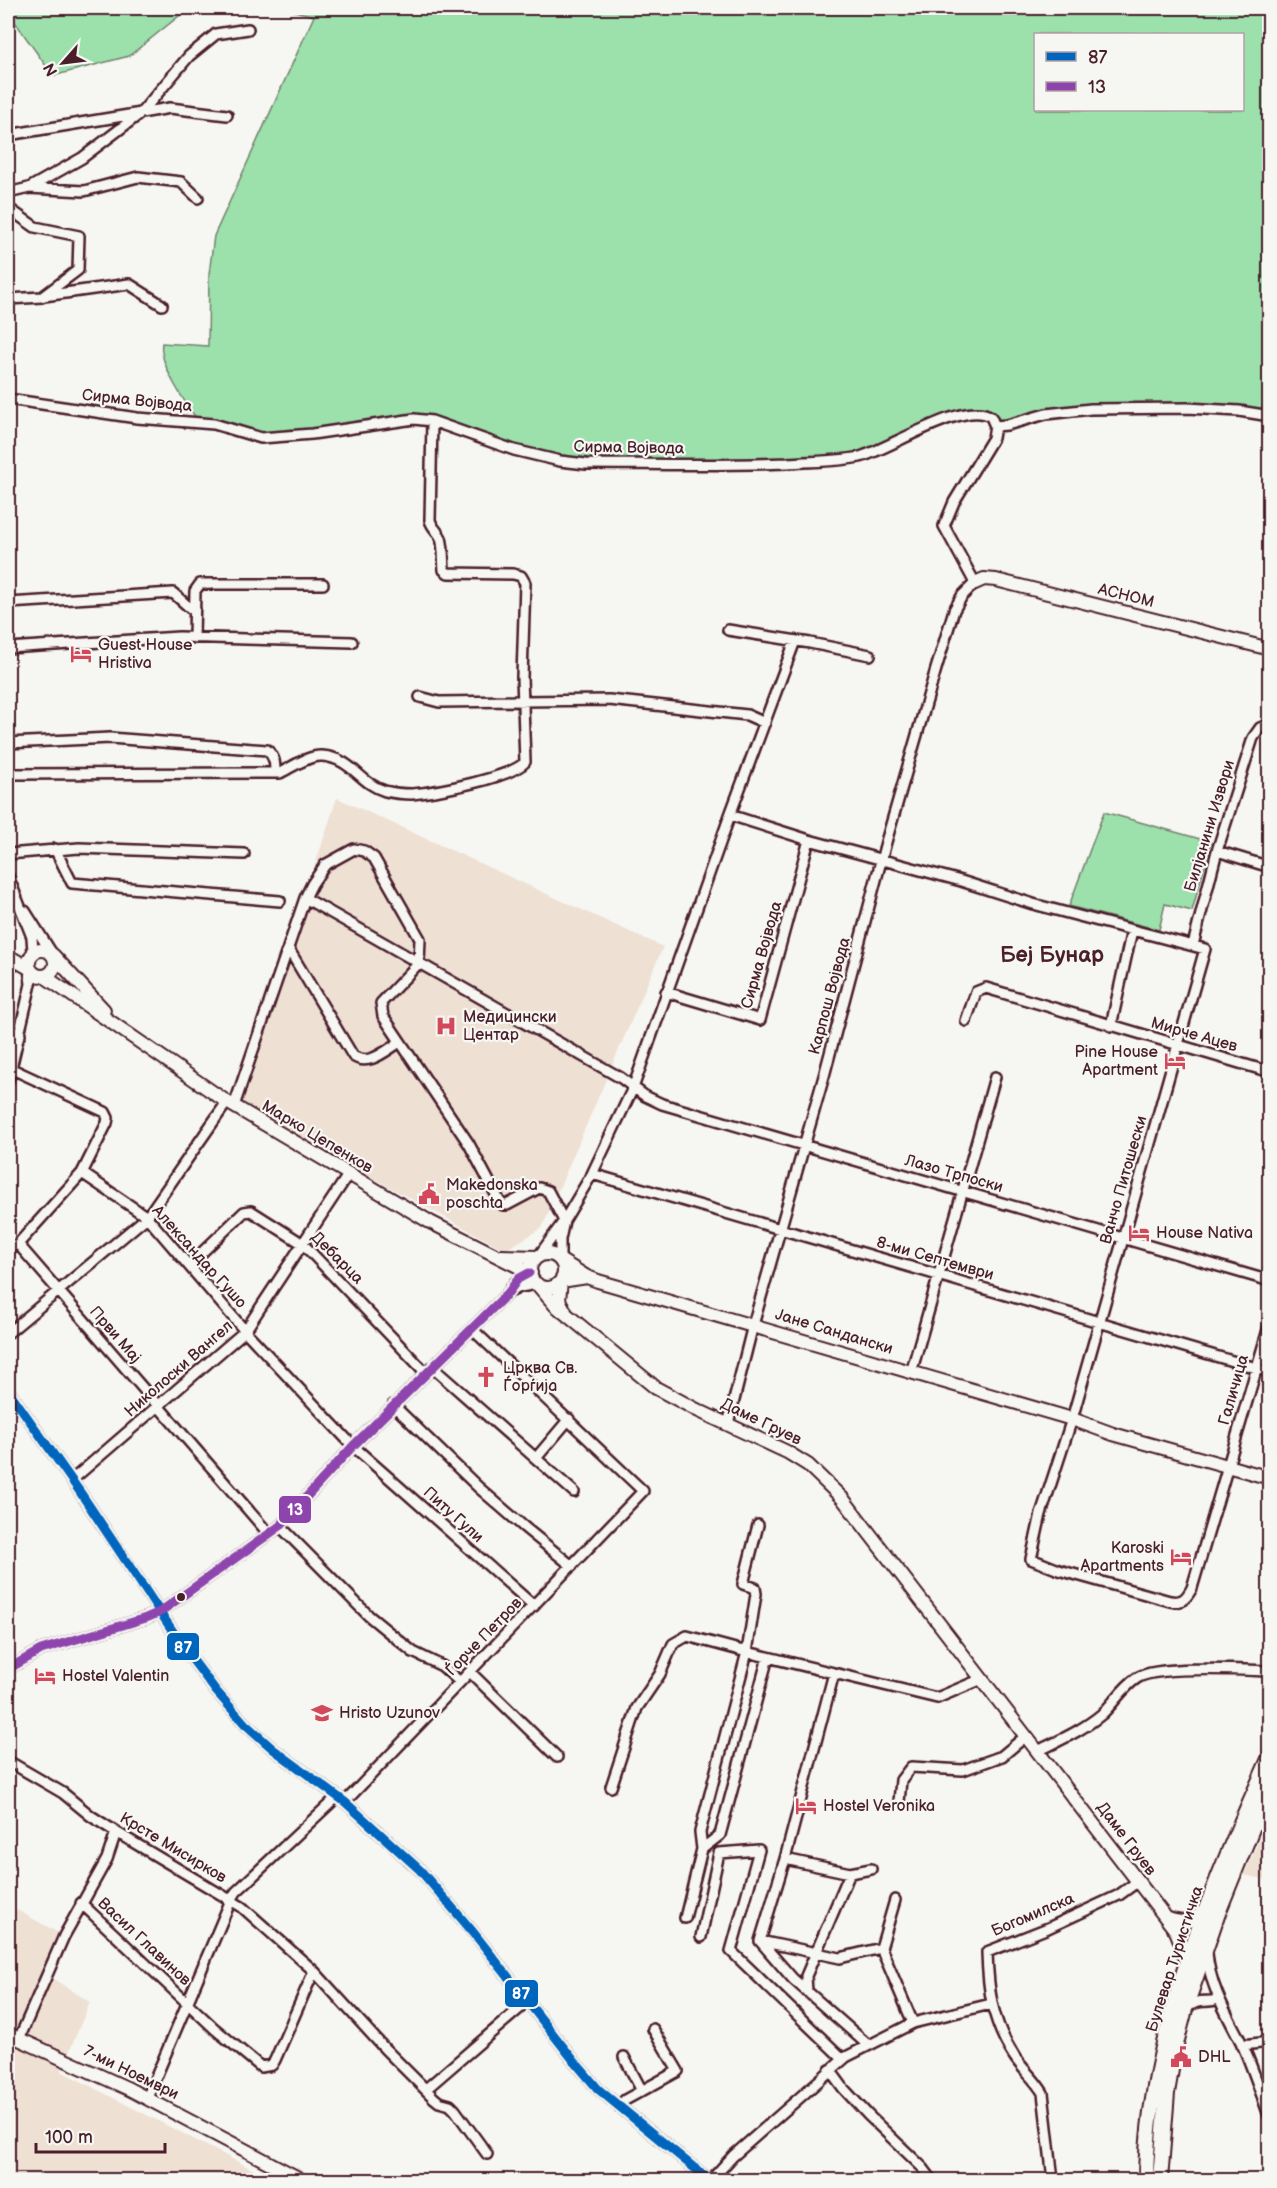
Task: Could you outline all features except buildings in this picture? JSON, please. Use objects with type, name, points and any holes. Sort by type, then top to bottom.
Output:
[{"type":"main road","name":"Булевар Туристичка","points":[[1145,2179],[1159,2062],[1186,1968],[1240,1822],[1269,1757]]},
{"type":"main road","name":"Булевар Туристичка","points":[[1160,2181],[1167,2093],[1185,2009],[1250,1829],[1269,1784]]},
{"type":"street","points":[[8,194],[29,188],[82,158],[141,113],[189,56],[216,34],[248,29]]},
{"type":"street","points":[[8,135],[170,108],[227,115]]},
{"type":"street","points":[[29,188],[84,190],[138,177],[181,182],[198,198]]},
{"type":"street","points":[[8,208],[35,227],[79,236],[78,270],[42,297]]},
{"type":"street","points":[[8,299],[42,297],[129,284],[162,305]]},
{"type":"street","name":"Сирма Војвода","points":[[8,399],[138,418],[214,424],[261,438],[312,434],[414,419],[432,421],[514,450],[560,461],[614,464],[832,462],[862,456],[927,427],[963,416],[983,413],[991,417],[995,426]]},
{"type":"street","points":[[975,583],[944,526],[954,502],[989,446],[995,426],[1046,414],[1091,409],[1187,408],[1239,411],[1269,416]]},
{"type":"street","points":[[8,774],[280,773],[316,756],[325,756],[348,764],[366,782],[383,790],[409,794],[506,774],[520,768],[525,762],[522,644],[525,583],[521,576],[513,574],[448,573],[444,570],[440,535],[431,526],[430,520],[432,421]]},
{"type":"street","name":"АСНОМ","points":[[975,583],[984,579],[996,580],[1269,650]]},
{"type":"street","name":"Карпош Војвода","points":[[728,1424],[753,1325],[951,617],[962,596],[975,583]]},
{"type":"street","points":[[194,638],[195,591],[200,584],[323,584]]},
{"type":"street","points":[[8,603],[173,593],[190,608],[195,609]]},
{"type":"street","points":[[729,630],[870,655]]},
{"type":"street","points":[[8,648],[179,636],[352,642]]},
{"type":"street","points":[[534,1278],[532,1264],[564,1221],[592,1174],[633,1088],[730,815],[795,641]]},
{"type":"street","points":[[420,698],[438,702],[621,701],[747,715],[765,723]]},
{"type":"street","name":"Билјанини Извори","points":[[1193,945],[1217,851],[1253,738],[1260,728],[1269,724]]},
{"type":"street","points":[[8,743],[110,738],[267,750],[275,761],[275,773]]},
{"type":"street","points":[[730,815],[1033,904],[1193,945]]},
{"type":"street","name":"Сирма Војвода","points":[[666,992],[760,1020],[809,840]]},
{"type":"street","points":[[8,854],[79,848],[244,854]]},
{"type":"street","points":[[55,849],[72,883],[280,901]]},
{"type":"street","points":[[8,1333],[147,1217],[230,1104],[305,898],[325,865],[354,849],[363,851],[374,858],[420,939],[419,963],[381,1003],[383,1016],[469,1144],[500,1202],[507,1205],[539,1188],[548,1191],[564,1221],[560,1239],[560,1260],[564,1270],[559,1300],[565,1311]]},
{"type":"street","points":[[1217,851],[1269,867]]},
{"type":"street","points":[[8,876],[32,937],[35,968],[8,1081]]},
{"type":"street","name":"Лазо Трпоски","points":[[305,898],[621,1078],[633,1088],[662,1104],[1269,1281]]},
{"type":"street","points":[[20,905],[53,955],[126,1032]]},
{"type":"street","points":[[1111,1026],[1132,930]]},
{"type":"street","name":"Ванчо Питошески","points":[[1072,1419],[1205,950],[1193,945]]},
{"type":"street","points":[[288,948],[353,1056],[360,1061],[368,1061],[400,1042]]},
{"type":"street","points":[[35,968],[46,950],[53,955]]},
{"type":"street","points":[[35,968],[54,968],[53,955]]},
{"type":"street","points":[[9,957],[35,968],[126,1032]]},
{"type":"street","name":"Мирче Ацев","points":[[966,1021],[976,993],[986,988],[1269,1072]]},
{"type":"street","points":[[8,1030],[20,1035]]},
{"type":"street","name":"Марко Цепенков","points":[[126,1032],[230,1104],[348,1175],[469,1243],[499,1256]]},
{"type":"street","points":[[8,1248],[18,1244],[82,1173],[108,1118],[105,1112],[10,1068]]},
{"type":"street","points":[[911,1373],[995,1077]]},
{"type":"street","name":"Александар Гушо","points":[[82,1173],[147,1217],[245,1331],[353,1446]]},
{"type":"street","name":"8-ми Септември","points":[[592,1174],[646,1192],[781,1229],[1269,1372]]},
{"type":"street","name":"Николоски Вангел","points":[[72,1480],[245,1331],[348,1175]]},
{"type":"street","name":"Дебарца","points":[[189,1265],[244,1212],[251,1211],[303,1244],[429,1370]]},
{"type":"street","name":"Први Мај","points":[[18,1244],[269,1534]]},
{"type":"street","points":[[499,1256],[538,1257],[547,1254],[560,1260]]},
{"type":"street","points":[[499,1256],[547,1288],[561,1281]]},
{"type":"street","name":"Јане Сандански","points":[[560,1260],[587,1277],[1072,1419],[1113,1434],[1269,1478]]},
{"type":"street","points":[[510,1263],[513,1284]]},
{"type":"street","points":[[8,1669],[41,1650],[160,1612],[280,1526],[353,1446],[508,1293],[513,1284],[523,1275],[534,1278]]},
{"type":"street","name":"Јане Сандански","points":[[561,1281],[587,1277]]},
{"type":"street","points":[[508,1293],[534,1278]]},
{"type":"street","name":"Даме Груев","points":[[534,1278],[545,1296],[656,1388],[787,1452],[808,1465],[826,1481],[843,1499],[1176,1931],[1183,1948],[1186,1968]]},
{"type":"street","name":"Галичица","points":[[1228,1465],[1269,1323]]},
{"type":"street","points":[[472,1329],[569,1419],[537,1458]]},
{"type":"street","points":[[429,1370],[537,1458],[574,1492]]},
{"type":"street","points":[[8,1390],[72,1480],[203,1674],[245,1724],[273,1749],[341,1799],[420,1870],[473,1932],[598,2089],[710,2181],[733,2156],[843,2059],[913,2023],[991,2004]]},
{"type":"street","points":[[393,1406],[478,1487],[572,1566]]},
{"type":"street","name":"Ѓорче Петров","points":[[341,1799],[470,1672],[643,1491],[569,1419]]},
{"type":"street","points":[[1072,1419],[1041,1514],[1031,1559],[1059,1570],[1170,1601],[1184,1600],[1192,1588],[1228,1465]]},
{"type":"street","name":"Питу Гули","points":[[353,1446],[534,1606]]},
{"type":"street","points":[[685,1918],[702,1849],[700,1832],[747,1652],[756,1594],[755,1588],[743,1584],[758,1525]]},
{"type":"street","points":[[280,1526],[369,1616],[413,1652],[442,1666],[460,1682]]},
{"type":"street","points":[[611,1787],[637,1708],[660,1674],[674,1644],[687,1636],[938,1698],[981,1679]]},
{"type":"street","points":[[702,1849],[720,1835],[768,1657]]},
{"type":"street","points":[[1038,1751],[1087,1726],[1138,1677],[1166,1671],[1269,1671]]},
{"type":"street","points":[[470,1672],[557,1756]]},
{"type":"street","points":[[760,1941],[785,1859],[834,1673]]},
{"type":"street","points":[[899,1802],[901,1780],[912,1767],[963,1770],[1002,1756],[1026,1736]]},
{"type":"street","name":"Крсте Мисирков","points":[[8,1761],[63,1793],[91,1816],[116,1832],[242,1906],[314,1971],[385,2049],[439,2102],[450,2105],[487,2154]]},
{"type":"street","name":"Васил Главинов","points":[[147,2098],[236,1892],[341,1799]]},
{"type":"street","points":[[13,2037],[106,1859],[116,1832]]},
{"type":"street","points":[[700,1937],[719,1853],[759,1850],[731,1951],[843,2059]]},
{"type":"street","points":[[785,1859],[850,1873],[871,1869]]},
{"type":"street","points":[[807,1992],[806,1976],[850,1873]]},
{"type":"street","name":"Богомилска","points":[[1053,2181],[1043,2093],[1013,2055],[1002,2035],[988,1990],[987,1952],[1048,1928],[1119,1895],[1137,1882]]},
{"type":"street","points":[[896,1900],[881,1948],[913,2023]]},
{"type":"street","name":"Васил Главинов","points":[[81,1903],[261,2067],[272,2065],[275,2060],[314,1971]]},
{"type":"street","points":[[1166,1918],[1175,1922],[1189,1922],[1196,1919],[1207,1908]]},
{"type":"street","points":[[760,1941],[840,1958],[881,1948]]},
{"type":"street","points":[[760,1941],[793,1979],[868,2045]]},
{"type":"street","points":[[1206,1948],[1210,1975],[1218,1999],[1242,2045],[1269,2118]]},
{"type":"street","points":[[793,1979],[806,1976]]},
{"type":"street","points":[[1185,2009],[1200,2000],[1218,1999]]},
{"type":"street","points":[[426,2089],[527,2002]]},
{"type":"street","points":[[619,2107],[625,2100],[678,2071],[653,2029]]},
{"type":"street","name":"7-ми Ноември","points":[[13,2037],[147,2098],[302,2181]]},
{"type":"street","points":[[1242,2045],[1269,2042]]},
{"type":"street","points":[[624,2057],[642,2091]]},
{"type":"street","points":[[830,2070],[844,2089],[923,2168],[932,2181]]},
{"type":"shaded area","name":"Медицински Центар","points":[[337,798],[663,947],[542,1228],[505,1250],[237,1104]]},
{"type":"shaded area","points":[[1269,1816],[1269,1880],[1244,1875]]},
{"type":"shaded area","points":[[8,1905],[64,1936],[47,1975],[90,2002],[61,2071],[273,2180],[8,2180]]},
{"type":"green space","points":[[8,8],[189,8],[129,56],[53,76],[8,12]]},
{"type":"green space","points":[[283,8],[1269,8],[1269,416],[1239,411],[1091,409],[1007,425],[977,413],[891,444],[832,462],[560,461],[432,421],[261,438],[200,423],[181,396],[164,362],[162,343],[208,346],[209,274],[214,236],[314,16]]},
{"type":"green space","points":[[1104,812],[1211,842],[1192,911],[1165,904],[1159,930],[1069,906]]},
{"type":"transit line","name":"13","points":[[8,1669],[41,1650],[160,1612],[280,1526],[353,1446],[508,1293],[518,1279],[529,1273]]},
{"type":"transit line","name":"87","points":[[8,1390],[80,1492],[186,1651],[216,1691],[245,1724],[273,1749],[345,1802],[420,1870],[473,1932],[598,2089],[709,2180]]},
{"type":"place","name":"Guest House Hristiva","points":[[81,654]]},
{"type":"place","name":"Медицински Центар","points":[[446,1026]]},
{"type":"place","name":"Pine House Apartment","points":[[1175,1061]]},
{"type":"place","name":"Makedonska poschta","points":[[429,1194]]},
{"type":"place","name":"House Nativa","points":[[1139,1233]]},
{"type":"place","name":"Црква Св. Ѓoрѓијa","points":[[486,1377]]},
{"type":"place","name":"Karoski Apartments","points":[[1181,1557]]},
{"type":"place","name":"Hostel Valentin","points":[[45,1676]]},
{"type":"place","name":"Hristo Uzunov","points":[[322,1713]]},
{"type":"place","name":"Hostel Veronika","points":[[806,1806]]},
{"type":"place","name":"DHL","points":[[1181,2057]]},
{"type":"district","name":"Беј Бунар","points":[[1052,955]]}]
